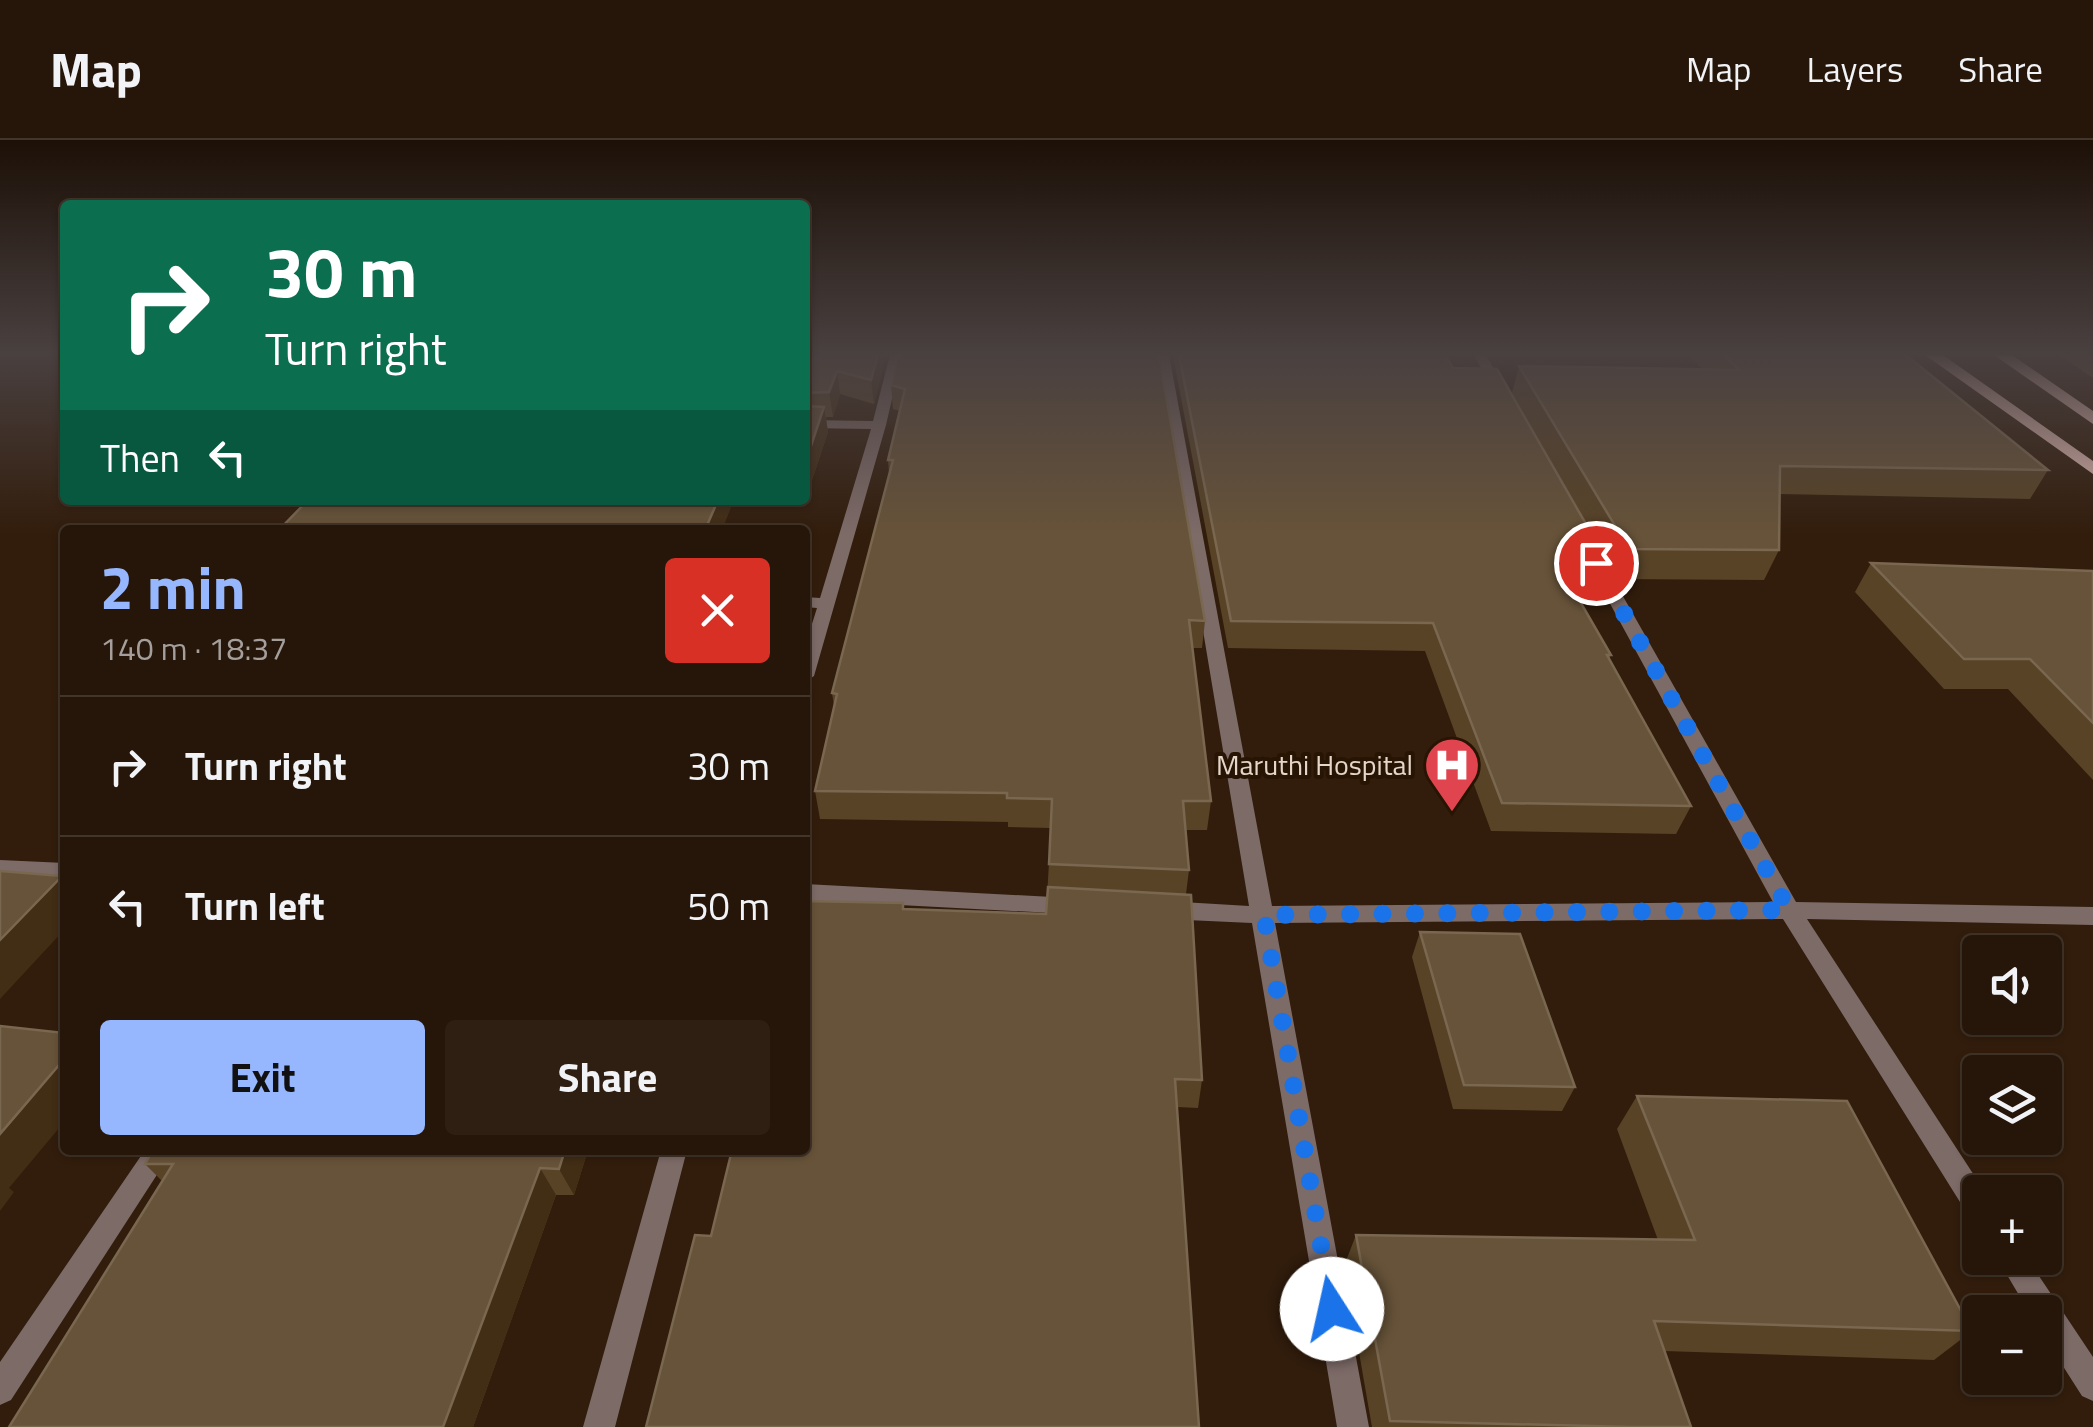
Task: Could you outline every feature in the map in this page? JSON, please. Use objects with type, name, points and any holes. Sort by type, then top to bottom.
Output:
[{"type":"main road","points":[[2018,415],[2093,468]]},
{"type":"street","points":[[810,659],[881,415]]},
{"type":"street","points":[[1173,415],[1353,1427]]},
{"type":"street","points":[[810,424],[879,425]]},
{"type":"street","points":[[1577,528],[1789,910],[1962,1180]]},
{"type":"street","points":[[810,602],[826,603]]},
{"type":"street","points":[[0,868],[60,871]]},
{"type":"street","points":[[810,892],[1084,906]]},
{"type":"street","points":[[1144,909],[1264,915],[1789,910],[2093,916]]},
{"type":"street","points":[[0,1389],[157,1155]]},
{"type":"street","points":[[599,1427],[673,1155]]},
{"type":"street","points":[[2022,1275],[2093,1386]]},
{"type":"building","points":[[810,415],[821,415],[810,449]]},
{"type":"building","points":[[899,415],[1169,415],[1205,621],[1189,620],[1211,801],[1183,801],[1189,870],[1049,864],[1052,799],[1007,798],[1007,793],[815,791],[837,694],[832,693],[893,460],[888,460]]},
{"type":"building","points":[[1191,415],[1523,415],[1602,552],[1558,551],[1580,591],[1574,591],[1691,806],[1502,803],[1433,623],[1231,621]]},
{"type":"building","points":[[1548,415],[1980,415],[2048,470],[1780,466],[1779,550],[1629,549]]},
{"type":"building","points":[[303,505],[716,505],[707,525],[284,525]]},
{"type":"building","points":[[1871,563],[2093,571],[2093,723],[2030,659],[1964,659]]},
{"type":"building","points":[[0,871],[60,876],[60,878],[0,940]]},
{"type":"building","points":[[1048,887],[1191,895],[1202,1080],[1175,1079],[1199,1427],[646,1427],[695,1235],[711,1236],[731,1155],[810,1155],[810,901],[903,903],[903,909],[1046,914]]},
{"type":"building","points":[[1420,932],[1520,934],[1575,1087],[1464,1085]]},
{"type":"building","points":[[0,1026],[60,1032],[60,1064],[0,1134]]},
{"type":"building","points":[[1637,1096],[1847,1101],[1962,1313],[1962,1331],[1654,1321],[1691,1427],[1390,1421],[1356,1235],[1695,1240]]},
{"type":"building","points":[[150,1155],[563,1155],[559,1169],[540,1168],[443,1427],[9,1427],[173,1164],[145,1164]]},
{"type":"place","name":"Maruthi Hospital","points":[[1452,814]]},
{"type":"route","points":[[1332,1309],[1264,915],[1789,910],[1596,563]]}]
